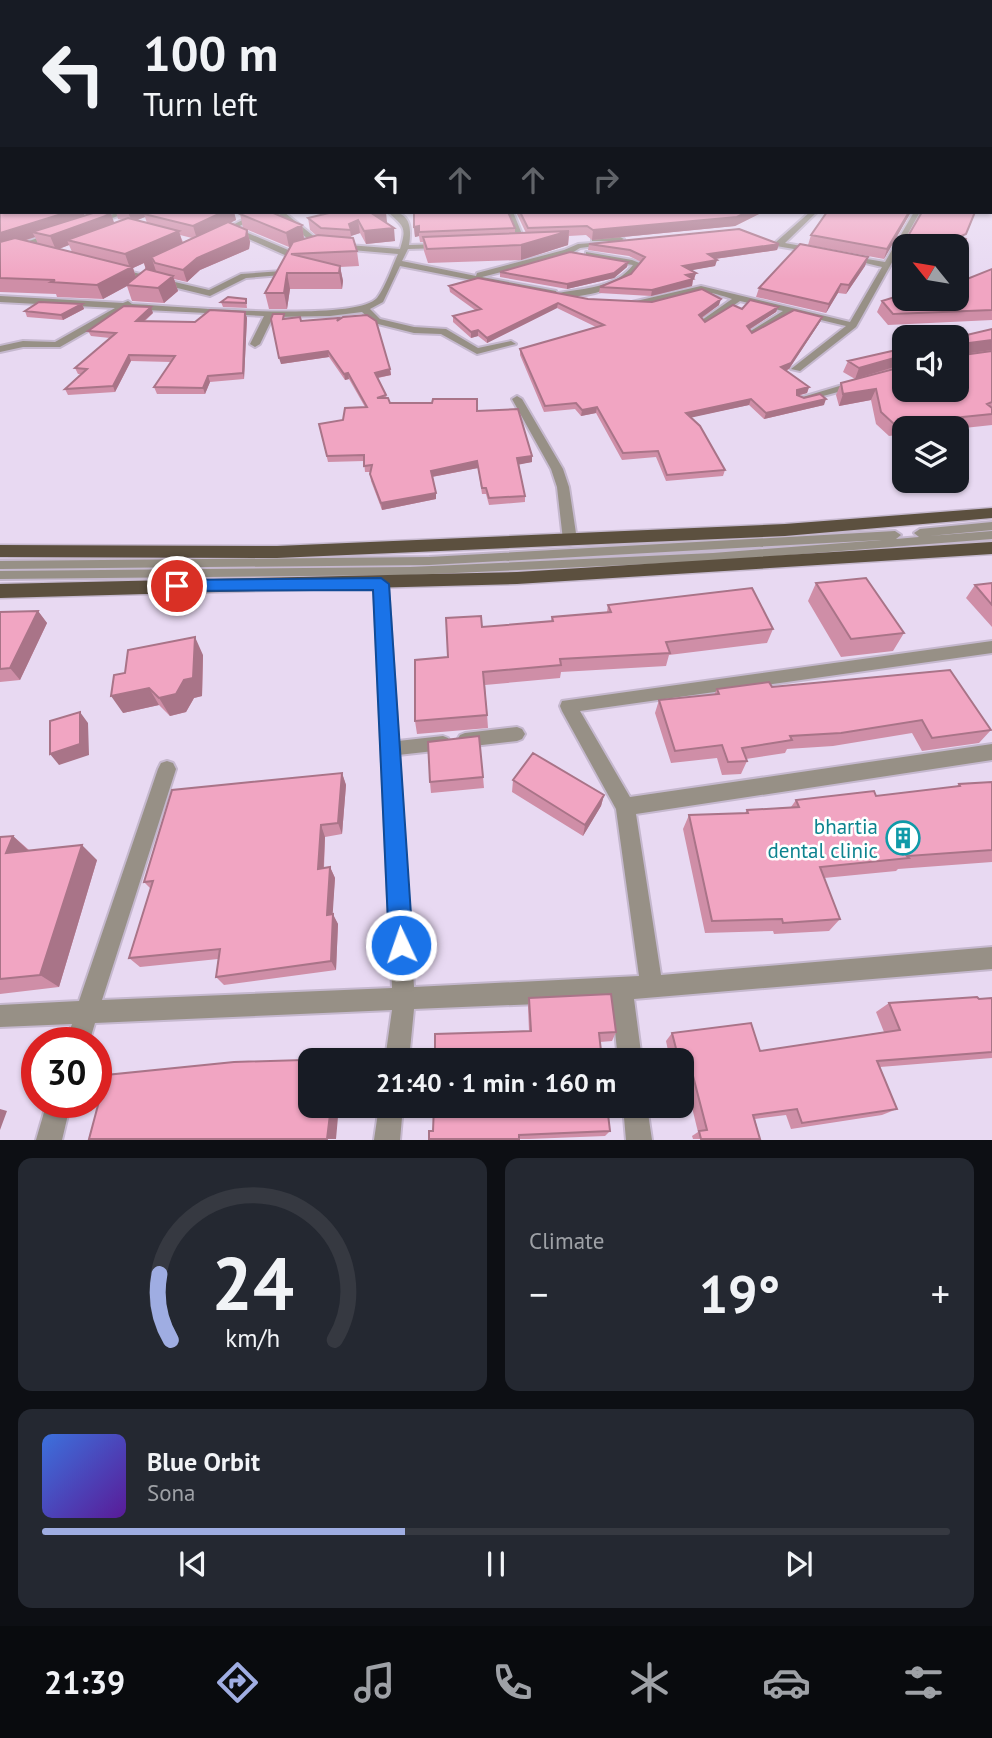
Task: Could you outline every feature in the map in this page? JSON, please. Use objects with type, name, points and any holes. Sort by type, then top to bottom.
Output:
[{"type":"main road","points":[[0,551],[278,552],[785,530],[992,513]]},
{"type":"main road","points":[[0,591],[381,584],[647,571],[992,548]]},
{"type":"street","points":[[83,214],[124,225]]},
{"type":"street","points":[[79,227],[118,214]]},
{"type":"street","points":[[209,239],[259,214]]},
{"type":"street","points":[[282,214],[320,245]]},
{"type":"street","points":[[0,299],[128,304],[270,314],[330,313],[364,309],[380,300],[404,250],[408,228],[394,214]]},
{"type":"street","points":[[511,214],[523,242]]},
{"type":"street","points":[[812,214],[779,244],[819,252]]},
{"type":"street","points":[[796,369],[853,325],[915,214]]},
{"type":"street","points":[[230,228],[296,251],[320,245],[404,250],[458,245]]},
{"type":"street","points":[[0,254],[67,231]]},
{"type":"street","points":[[475,276],[567,252],[578,246],[623,240],[565,241]]},
{"type":"street","points":[[510,243],[537,242]]},
{"type":"street","points":[[0,243],[45,253]]},
{"type":"street","points":[[275,287],[296,251]]},
{"type":"street","points":[[562,295],[609,285],[627,278],[638,264],[621,258],[596,259],[587,253],[567,252]]},
{"type":"street","points":[[832,255],[886,265]]},
{"type":"street","points":[[398,263],[562,295],[602,300]]},
{"type":"street","points":[[107,268],[210,293],[244,276],[282,273]]},
{"type":"street","points":[[132,274],[144,269]]},
{"type":"street","points":[[627,302],[651,302],[701,289],[853,325]]},
{"type":"street","points":[[705,322],[739,298]]},
{"type":"street","points":[[0,349],[23,344],[57,345],[128,304]]},
{"type":"street","points":[[364,309],[377,321],[414,330],[443,331],[477,351],[511,344]]},
{"type":"street","points":[[752,334],[791,310]]},
{"type":"street","points":[[255,344],[270,314]]},
{"type":"street","points":[[801,399],[872,379]]},
{"type":"street","points":[[517,399],[560,478],[570,540]]},
{"type":"street","points":[[381,584],[404,1001],[398,1048]]},
{"type":"street","points":[[652,987],[625,807],[568,706],[992,647]]},
{"type":"street","points":[[625,807],[992,751]]},
{"type":"street","points":[[82,1027],[167,769]]},
{"type":"street","points":[[0,1016],[404,1001],[622,989],[992,958]]},
{"type":"street","points":[[622,989],[629,1048]]},
{"type":"street","points":[[49,1139],[55,1118]]},
{"type":"street","points":[[387,1139],[390,1118]]},
{"type":"street","points":[[636,1118],[639,1139]]},
{"type":"lane","points":[[0,565],[429,562],[828,540],[992,526]]},
{"type":"lane","points":[[0,575],[411,571],[713,557],[992,535]]},
{"type":"lane","points":[[389,749],[517,734]]},
{"type":"building","points":[[0,214],[62,214],[0,233]]},
{"type":"building","points":[[90,214],[111,214],[50,236],[32,232]]},
{"type":"building","points":[[144,214],[219,214],[193,226]]},
{"type":"building","points":[[240,214],[276,214],[302,225],[286,233]]},
{"type":"building","points":[[325,214],[373,214],[394,228],[364,231],[358,220],[349,224],[351,230],[321,228],[308,218]]},
{"type":"building","points":[[414,214],[509,214],[515,228],[419,232],[419,226],[414,227]]},
{"type":"building","points":[[521,214],[743,214],[737,217],[593,230],[587,226],[528,228]]},
{"type":"building","points":[[826,214],[908,214],[896,234],[892,234],[887,249],[811,235]]},
{"type":"building","points":[[921,214],[974,214],[966,234],[909,234]]},
{"type":"building","points":[[128,218],[179,231],[125,254],[67,240]]},
{"type":"building","points":[[228,222],[247,230],[246,237],[197,258],[183,270],[155,263],[152,258],[143,261]]},
{"type":"building","points":[[739,229],[779,244],[708,254],[717,260],[683,266],[696,273],[686,275],[693,279],[652,290],[600,287],[631,274],[645,257],[630,250],[589,244]]},
{"type":"building","points":[[569,231],[521,245],[427,249],[423,237]]},
{"type":"building","points":[[318,235],[353,238],[357,251],[291,254],[340,266],[339,273],[287,273],[284,293],[265,293],[293,242]]},
{"type":"building","points":[[15,238],[132,267],[97,285],[0,278],[0,242]]},
{"type":"building","points":[[800,244],[868,257],[849,285],[841,284],[829,304],[759,288]]},
{"type":"building","points":[[570,252],[628,262],[614,273],[567,284],[500,272]]},
{"type":"building","points":[[146,269],[173,276],[158,288],[126,285]]},
{"type":"building","points":[[992,269],[992,310],[970,311],[970,278]]},
{"type":"building","points":[[478,278],[588,299],[652,302],[702,289],[721,299],[699,315],[705,322],[733,305],[742,309],[750,300],[778,307],[747,326],[752,333],[794,310],[822,317],[791,363],[781,367],[809,387],[797,390],[797,395],[804,398],[820,394],[826,399],[766,413],[751,399],[686,413],[700,426],[725,470],[667,475],[658,451],[623,453],[597,407],[582,410],[576,403],[545,406],[520,349],[604,325],[558,303],[487,338],[478,330],[471,332],[453,316],[481,309],[449,286]]},
{"type":"building","points":[[228,297],[246,299],[246,303],[221,302]]},
{"type":"building","points":[[892,298],[892,312],[942,312],[893,314],[882,301]]},
{"type":"building","points":[[39,302],[82,304],[61,315],[25,311]]},
{"type":"building","points":[[124,306],[151,307],[136,321],[195,322],[210,310],[245,312],[243,373],[208,376],[203,388],[154,387],[175,356],[129,355],[113,386],[65,389],[87,369],[75,368],[116,333],[88,331]]},
{"type":"building","points":[[273,314],[284,314],[283,319],[300,317],[301,321],[339,318],[337,321],[343,317],[367,315],[376,321],[390,369],[375,373],[386,395],[377,398],[388,398],[390,403],[477,399],[477,411],[518,409],[532,456],[517,458],[525,496],[489,498],[486,488],[482,488],[477,461],[431,471],[436,493],[381,503],[370,474],[372,465],[364,466],[364,455],[327,456],[319,424],[343,420],[345,408],[367,407],[348,373],[344,374],[328,351],[279,358],[271,319]]},
{"type":"building","points":[[992,329],[992,340],[969,343],[969,334]]},
{"type":"building","points":[[892,351],[892,359],[859,368],[848,361]]},
{"type":"building","points":[[992,351],[992,402],[987,404],[992,408],[992,414],[892,416],[892,422],[881,412],[876,389],[843,394],[841,383],[892,369],[892,402],[969,402],[969,354]]},
{"type":"building","points":[[866,578],[904,633],[851,639],[816,583]]},
{"type":"building","points":[[992,583],[992,605],[975,585]]},
{"type":"building","points":[[752,588],[773,629],[666,642],[670,653],[560,659],[561,665],[483,672],[487,715],[415,721],[415,660],[448,657],[446,618],[481,616],[482,627],[553,621],[552,617],[611,612],[608,605]]},
{"type":"building","points":[[38,611],[10,668],[0,669],[0,612]]},
{"type":"building","points":[[195,637],[193,678],[184,680],[176,694],[159,698],[149,688],[111,696],[114,675],[125,673],[128,650]]},
{"type":"building","points":[[950,670],[991,730],[932,738],[922,720],[841,733],[790,736],[792,740],[742,748],[747,761],[728,762],[722,745],[675,751],[659,700],[719,694],[717,689],[769,682],[772,687]]},
{"type":"building","points":[[80,712],[80,744],[50,754],[50,721]]},
{"type":"building","points":[[479,736],[483,777],[430,782],[428,742]]},
{"type":"building","points":[[533,753],[604,795],[585,825],[513,780]]},
{"type":"building","points":[[342,773],[338,823],[321,825],[318,869],[330,867],[327,915],[333,914],[331,961],[216,977],[220,949],[129,958],[153,881],[144,882],[172,790]]},
{"type":"building","points":[[992,782],[992,850],[907,856],[909,858],[820,867],[840,919],[783,923],[782,919],[712,921],[689,815],[748,813],[747,810],[799,807],[796,800],[874,791],[876,796]]},
{"type":"building","points":[[13,836],[6,853],[82,845],[40,975],[0,979],[0,837]]},
{"type":"building","points":[[611,994],[616,1032],[599,1033],[601,1048],[435,1048],[435,1034],[531,1031],[529,998]]},
{"type":"building","points":[[992,998],[992,1052],[877,1061],[897,1109],[802,1123],[797,1109],[753,1115],[760,1139],[701,1139],[699,1131],[707,1130],[694,1080],[694,1048],[676,1048],[672,1033],[751,1023],[760,1051],[900,1030],[889,1003]]},
{"type":"building","points":[[298,1060],[298,1118],[330,1118],[327,1139],[89,1139],[95,1118],[112,1118],[112,1074],[234,1062]]},
{"type":"building","points":[[434,1118],[608,1118],[610,1131],[519,1135],[519,1139],[429,1139],[429,1131],[433,1131]]},
{"type":"place","name":"bhartia dental clinic","points":[[903,838]]},
{"type":"route","points":[[177,586],[381,584],[401,945]]}]
